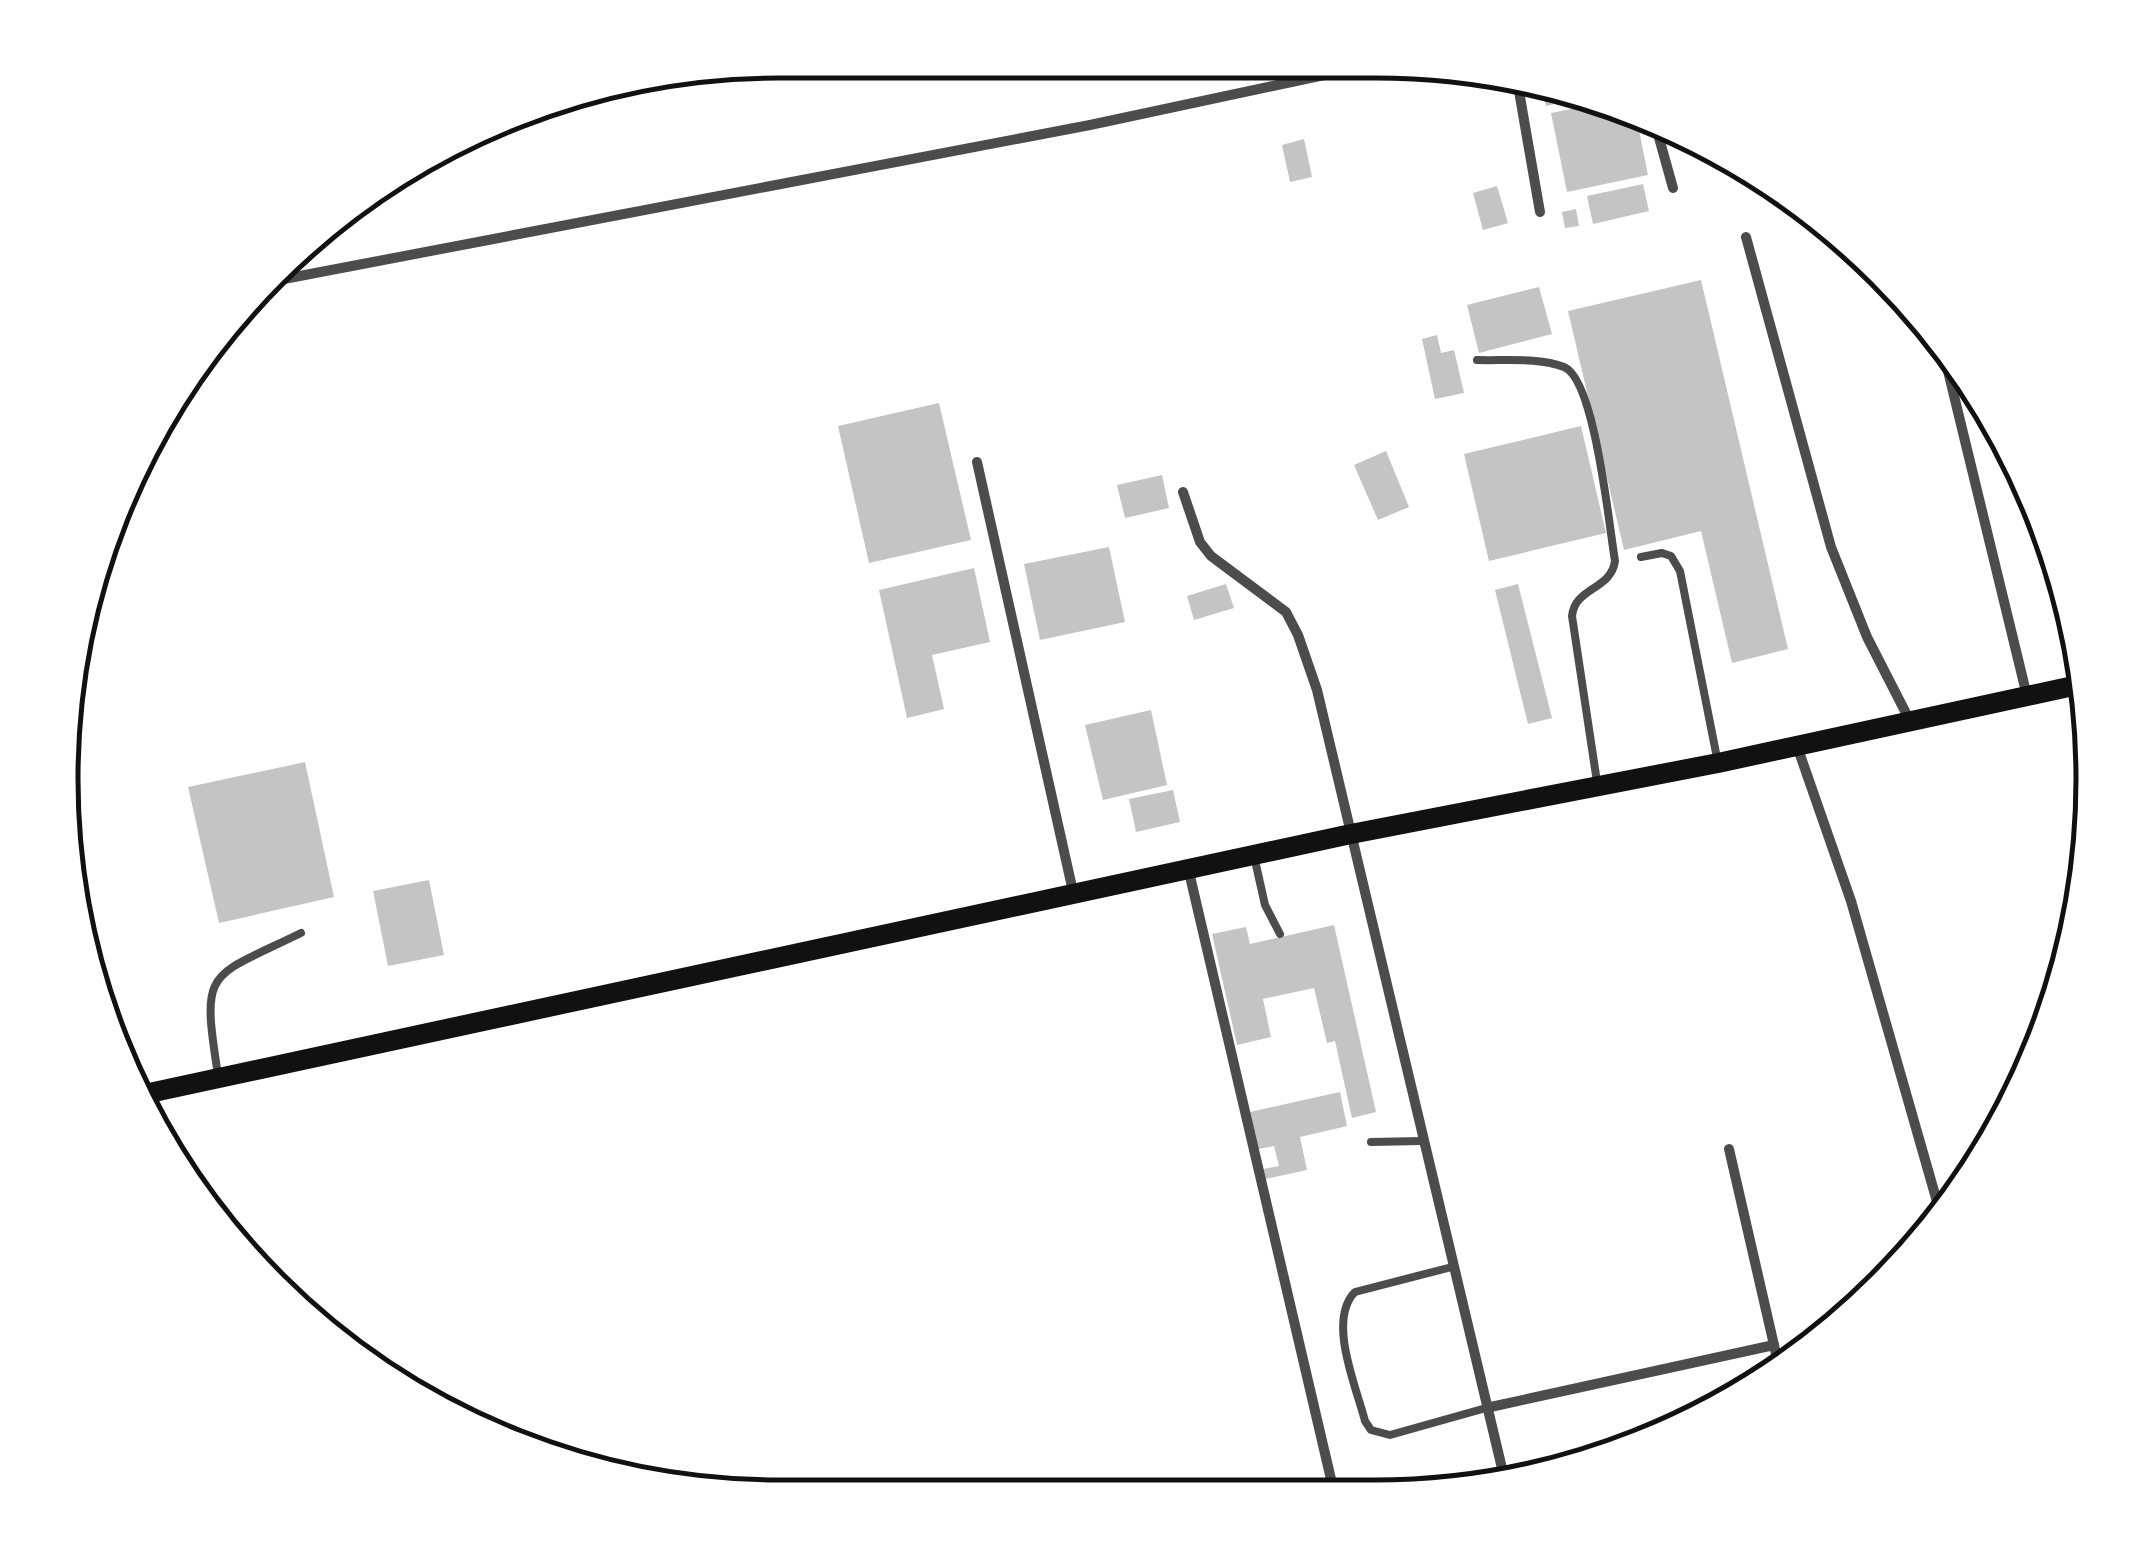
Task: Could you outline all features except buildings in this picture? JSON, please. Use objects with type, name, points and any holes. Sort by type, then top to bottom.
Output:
[{"type":"main road","points":[[152,1092],[1189,872],[1351,834],[1718,763],[2071,687]]},
{"type":"street","points":[[288,278],[1090,125],[1310,78]]},
{"type":"street","points":[[1519,93],[1540,212]]},
{"type":"street","points":[[1659,138],[1673,188]]},
{"type":"street","points":[[1746,237],[1832,547],[1867,636],[1911,722]]},
{"type":"street","points":[[1949,377],[2027,696]]},
{"type":"street","points":[[977,462],[1074,896]]},
{"type":"street","points":[[1183,492],[1200,542],[1211,556],[1286,612],[1318,690],[1502,1468]]},
{"type":"street","points":[[1797,746],[1856,917],[1936,1199]]},
{"type":"street","points":[[1189,872],[1331,1480]]},
{"type":"street","points":[[1729,1149],[1776,1353]]},
{"type":"street","points":[[1486,1408],[1774,1345]]},
{"type":"lane","points":[[1477,360],[1568,368],[1579,381],[1591,417],[1615,561],[1608,580],[1578,597],[1572,616],[1598,784]]},
{"type":"lane","points":[[1641,557],[1662,553],[1671,556],[1680,571],[1718,763]]},
{"type":"lane","points":[[1254,856],[1265,905],[1280,934]]},
{"type":"lane","points":[[218,1078],[208,1011],[216,979],[233,966],[302,933]]},
{"type":"lane","points":[[1372,1142],[1422,1141]]},
{"type":"lane","points":[[1452,1267],[1355,1292],[1345,1302],[1342,1314],[1344,1338],[1365,1421],[1371,1430],[1390,1436],[1486,1408]]}]
